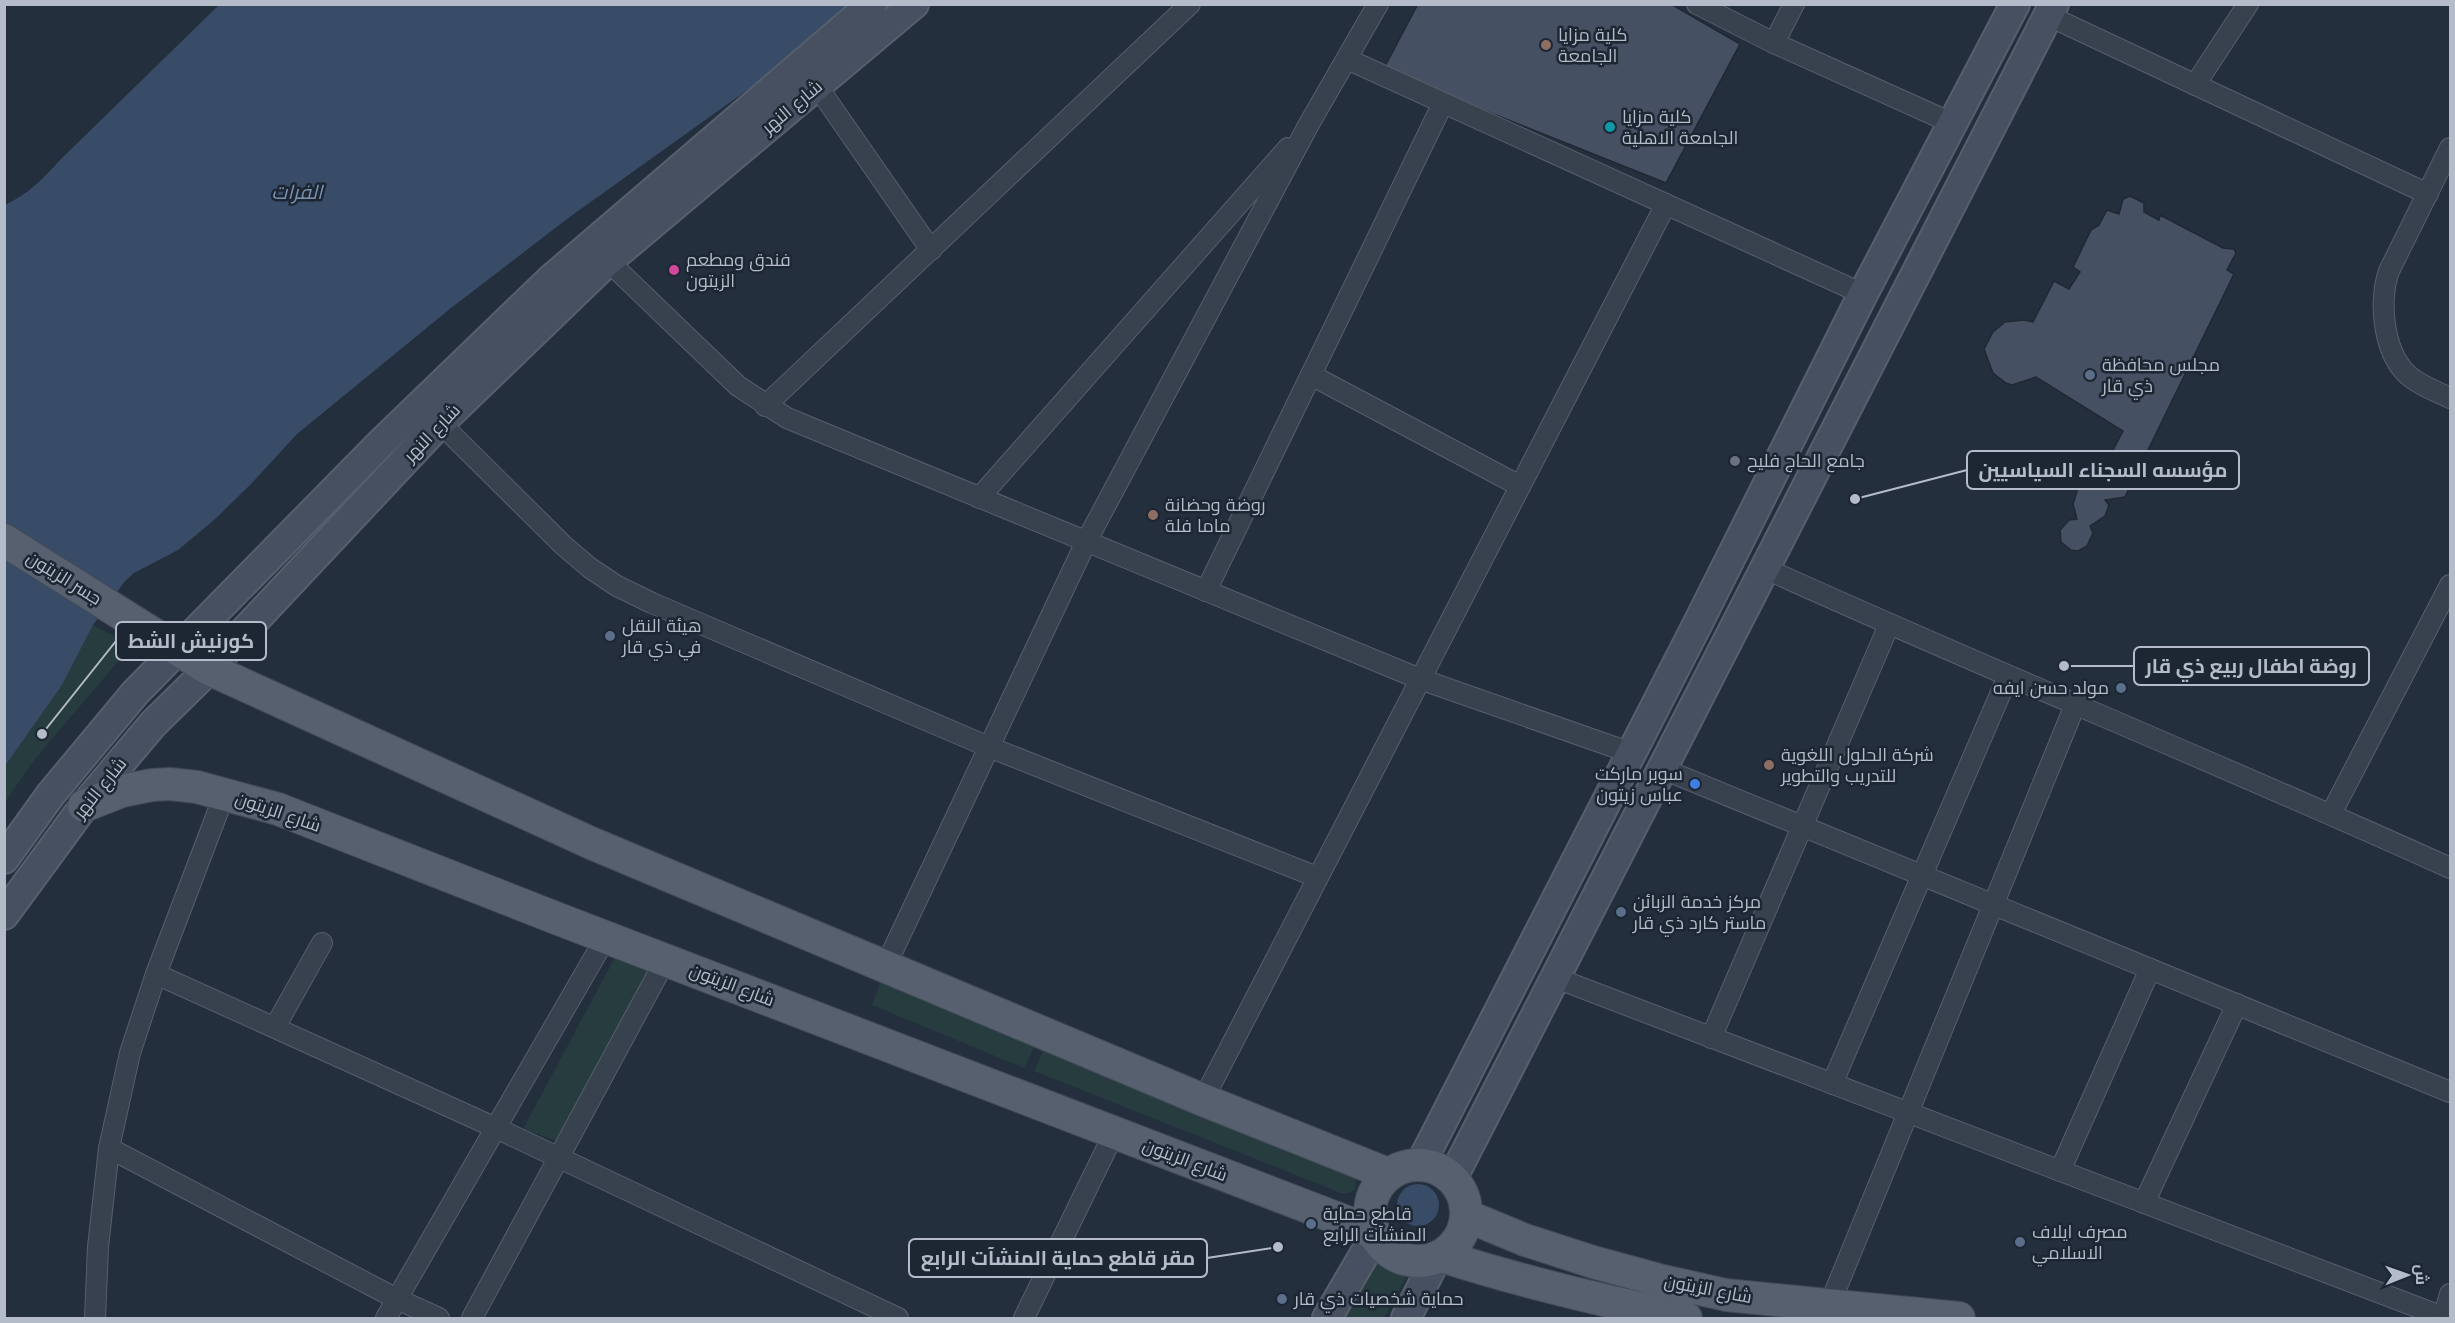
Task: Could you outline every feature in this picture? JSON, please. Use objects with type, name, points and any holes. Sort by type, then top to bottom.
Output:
[{"type":"main road","name":"شارع النهر","points":[[4,859],[95,740],[135,693],[167,643],[217,607],[381,443],[550,280],[872,4]]},
{"type":"main road","name":"شارع النهر","points":[[4,915],[84,806],[153,724],[209,669],[440,423],[608,261],[914,4]]},
{"type":"main road","points":[[1419,1165],[1697,625],[1863,294],[2015,4]]},
{"type":"main road","points":[[1452,1179],[2051,10]]},
{"type":"main road","name":"جسر الزيتون","points":[[4,540],[167,643]]},
{"type":"main road","points":[[1697,625],[1728,642]]},
{"type":"main road","points":[[167,643],[209,669],[591,843],[1203,1100],[1388,1174]]},
{"type":"main road","name":"شارع الزيتون","points":[[84,806],[122,791],[152,785],[197,787],[278,809],[1374,1234]]},
{"type":"main road","points":[[1408,1165],[1419,1165],[1443,1171],[1452,1179],[1460,1189],[1467,1216],[1463,1232],[1454,1245],[1439,1257],[1422,1262],[1408,1261],[1384,1248],[1374,1234],[1370,1217],[1371,1201],[1377,1186],[1388,1174],[1408,1165]]},
{"type":"main road","name":"شارع الزيتون","points":[[1467,1216],[1525,1240],[1659,1280],[1726,1295],[1959,1318]]},
{"type":"main road","points":[[1327,1318],[1374,1234]]},
{"type":"main road","points":[[1406,1318],[1439,1257]]},
{"type":"main road","name":"شارع الزيتون","points":[[1439,1257],[1542,1286],[1686,1318]]},
{"type":"street","points":[[765,405],[932,250],[1190,4]]},
{"type":"street","points":[[886,965],[1086,542],[1309,124],[1378,4]]},
{"type":"street","points":[[1697,4],[1774,43],[1954,124]]},
{"type":"street","points":[[1774,43],[1794,4]]},
{"type":"street","points":[[2195,85],[2248,4]]},
{"type":"street","points":[[2051,10],[2195,85],[2428,194]]},
{"type":"street","points":[[1347,59],[1863,294]]},
{"type":"street","points":[[817,86],[932,250]]},
{"type":"street","points":[[1206,591],[1443,103]]},
{"type":"street","points":[[979,498],[1309,124]]},
{"type":"street","points":[[2451,148],[2384,286],[2384,320],[2388,337],[2402,369],[2412,379],[2451,398]]},
{"type":"street","points":[[1203,1100],[1666,204]]},
{"type":"street","points":[[608,261],[738,386],[787,418],[1420,679],[1631,753]]},
{"type":"street","points":[[1311,375],[1520,486]]},
{"type":"street","points":[[440,423],[563,545],[590,568],[617,586],[989,747],[1317,878]]},
{"type":"street","points":[[1764,568],[1889,625],[2331,814],[2451,868]]},
{"type":"street","points":[[2331,814],[2451,585]]},
{"type":"street","points":[[1711,1038],[1889,625]]},
{"type":"street","points":[[1832,1084],[2008,676]]},
{"type":"street","points":[[1829,1306],[2075,705]]},
{"type":"street","points":[[1664,769],[2451,1092]]},
{"type":"street","points":[[94,1318],[109,1148],[130,1053],[156,974],[225,794]]},
{"type":"street","points":[[386,1318],[606,937]]},
{"type":"street","points":[[275,1027],[322,943]]},
{"type":"street","points":[[472,1318],[666,959]]},
{"type":"street","points":[[2060,1171],[2151,969]]},
{"type":"street","points":[[156,974],[496,1128],[898,1318]]},
{"type":"street","points":[[1556,978],[2443,1318],[2451,1294]]},
{"type":"street","points":[[2144,1203],[2237,1004]]},
{"type":"street","points":[[1024,1318],[1114,1133]]},
{"type":"street","points":[[109,1148],[397,1299],[440,1318]]},
{"type":"green space","points":[[93,625],[132,645],[35,759],[5,802],[5,766],[62,685]]},
{"type":"green space","points":[[619,950],[653,969],[563,1143],[523,1129]]},
{"type":"green space","points":[[881,981],[1036,1043],[1024,1068],[872,1005]]},
{"type":"green space","points":[[1045,1047],[1356,1176],[1355,1189],[1349,1193],[1341,1193],[1034,1071]]},
{"type":"green space","points":[[1372,1252],[1410,1270],[1384,1318],[1338,1318]]},
{"type":"water","name":"الفرات","points":[[219,5],[852,5],[750,88],[571,216],[451,308],[297,434],[214,520],[178,550],[134,573],[125,581],[93,625],[62,685],[5,766],[5,205],[28,191],[41,179]]},
{"type":"water","points":[[1418,1184],[1433,1190],[1439,1205],[1433,1220],[1418,1226],[1403,1220],[1397,1205],[1403,1190]]},
{"type":"building","name":"كلية مزايا الجامعة الاهلية","points":[[1418,4],[1671,4],[1740,44],[1666,183],[1383,70]]},
{"type":"building","name":"مجلس محافظة ذي قار","points":[[2130,196],[2144,203],[2144,212],[2159,220],[2160,215],[2223,248],[2234,249],[2236,253],[2227,270],[2234,274],[2125,497],[2105,500],[2109,505],[2105,516],[2090,526],[2093,533],[2087,546],[2078,551],[2071,550],[2061,542],[2060,530],[2069,520],[2077,519],[2073,504],[2078,488],[2084,484],[2095,484],[2123,431],[2036,377],[2012,385],[2006,383],[1993,373],[1984,349],[1993,332],[2005,322],[2024,320],[2033,322],[2054,281],[2069,289],[2080,272],[2073,267],[2091,230],[2099,225],[2107,210],[2119,214],[2123,199]]},
{"type":"place","name":"كلية مزايا الجامعة","points":[[1546,45]]},
{"type":"place","name":"كلية مزايا الجامعة الاهلية","points":[[1610,127]]},
{"type":"place","name":"فندق ومطعم الزيتون","points":[[674,270]]},
{"type":"place","name":"مجلس محافظة ذي قار","points":[[2090,375]]},
{"type":"place","name":"جامع الحاج فليح","points":[[1735,461]]},
{"type":"place","name":"مؤسسه السجناء السياسيين","points":[[1855,499]]},
{"type":"place","name":"روضة وحضانة ماما فلة","points":[[1153,515]]},
{"type":"place","name":"هيئة النقل في ذي قار","points":[[610,636]]},
{"type":"place","name":"روضة اطفال ربيع ذي قار","points":[[2064,666]]},
{"type":"place","name":"مولد حسن ايفه","points":[[2121,688]]},
{"type":"place","name":"كورنيش الشط","points":[[42,734]]},
{"type":"place","name":"شركة الحلول اللغوية للتدريب والتطوير","points":[[1769,765]]},
{"type":"place","name":"سوبر ماركت عباس زيتون","points":[[1695,784]]},
{"type":"place","name":"مركز خدمة الزبائن ماستر كارد ذي قار","points":[[1621,912]]},
{"type":"place","name":"قاطع حماية المنشآت الرابع","points":[[1311,1224]]},
{"type":"place","name":"مصرف ايلاف الاسلامي","points":[[2020,1242]]},
{"type":"place","name":"مقر قاطع حماية المنشآت الرابع","points":[[1278,1247]]},
{"type":"place","name":"حماية شخصيات ذي قار","points":[[1282,1299]]}]
